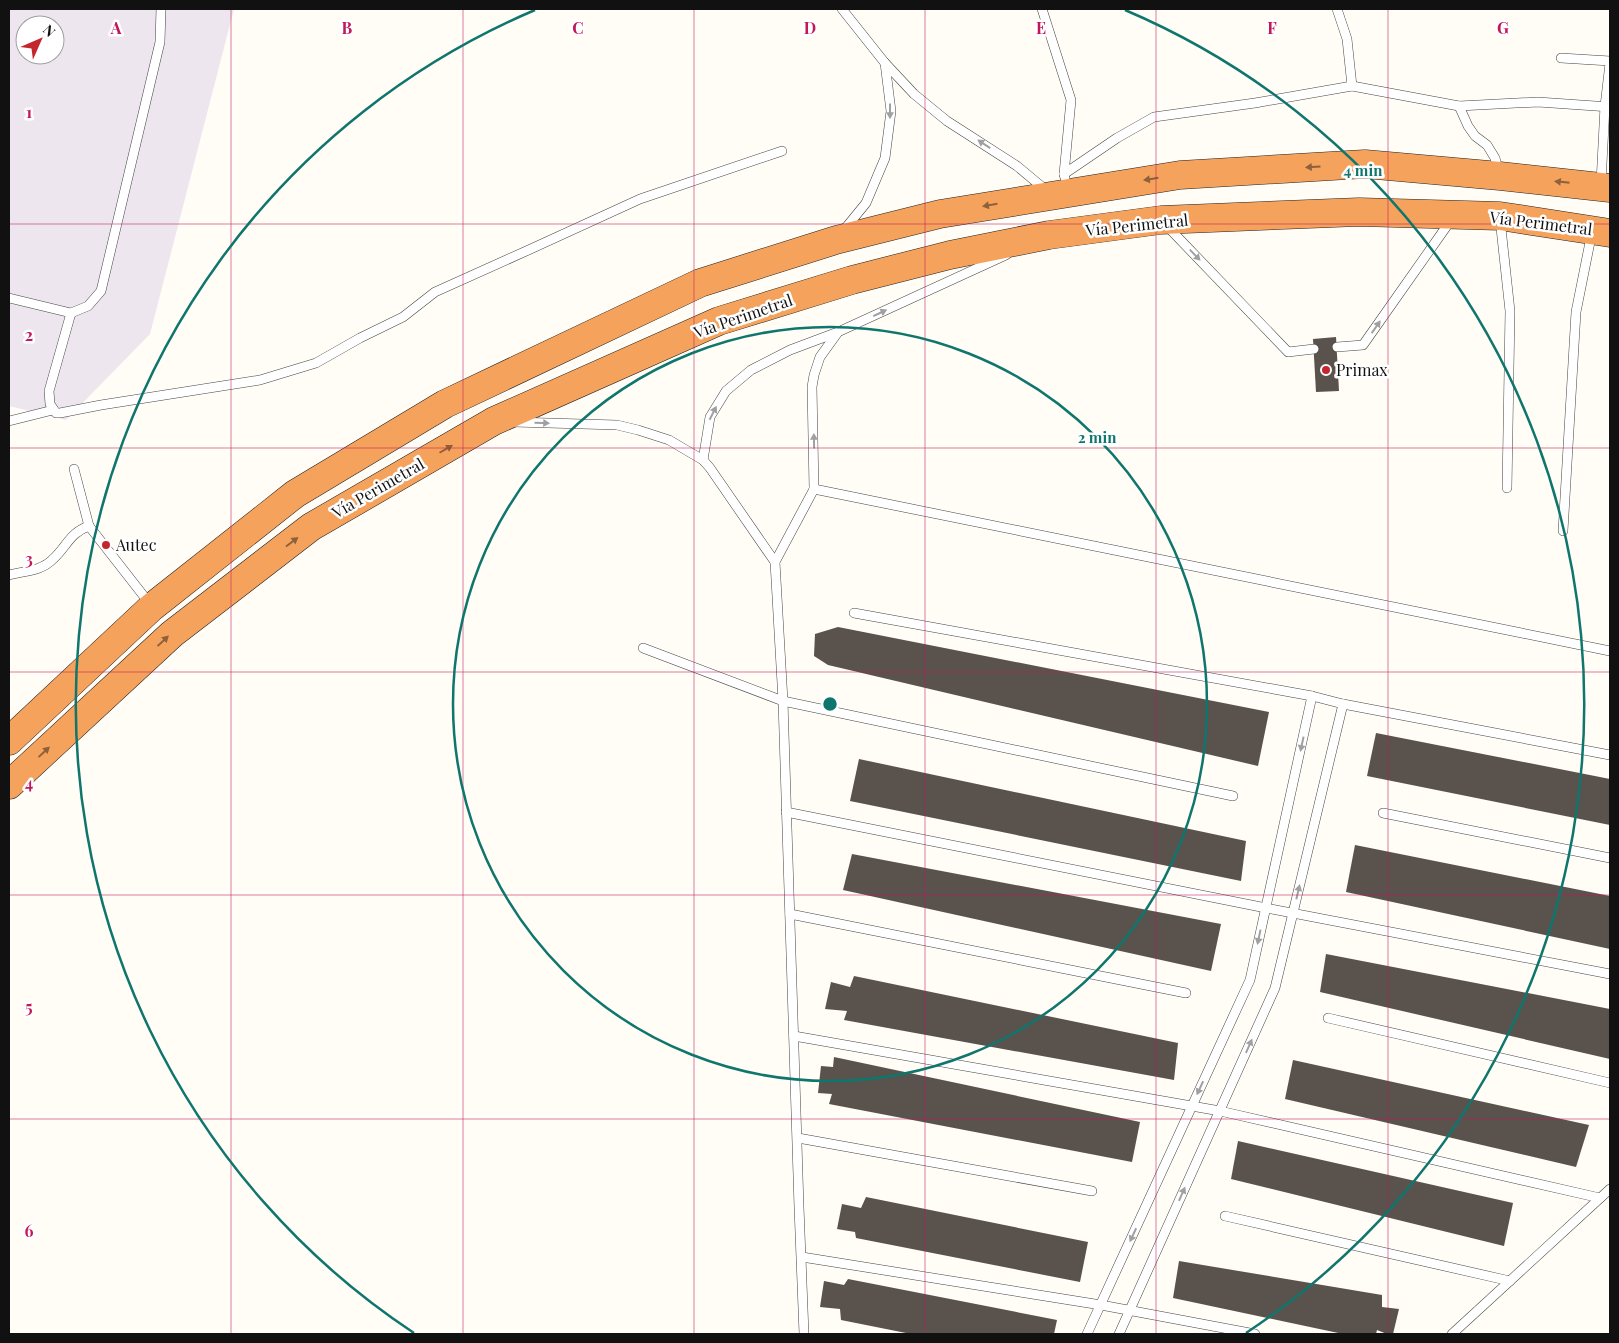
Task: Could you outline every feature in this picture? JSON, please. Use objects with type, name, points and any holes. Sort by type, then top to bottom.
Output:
[{"type":"highway","points":[[9,741],[152,607],[295,494],[445,404],[700,283],[836,240],[1061,187],[1180,175],[1365,164],[1605,187]]},
{"type":"highway","name":"Vía Perimetral","points":[[9,785],[172,634],[312,527],[494,421],[719,321],[852,280],[950,255],[1049,235],[1161,220],[1359,212],[1500,216],[1601,231]]},
{"type":"lane","points":[[9,298],[71,313],[88,306],[101,291],[160,42],[161,9]]},
{"type":"lane","points":[[842,9],[914,94],[947,121],[984,143],[1017,166],[1061,187]]},
{"type":"lane","points":[[1042,9],[1071,100],[1061,187]]},
{"type":"lane","points":[[1337,9],[1347,39],[1352,86]]},
{"type":"lane","points":[[1561,58],[1610,62],[1605,187]]},
{"type":"lane","points":[[836,240],[866,203],[885,158],[891,111],[885,62]]},
{"type":"lane","points":[[1061,187],[1117,138],[1154,117],[1255,103],[1352,86],[1460,106],[1538,102],[1607,107]]},
{"type":"lane","points":[[1460,106],[1468,126],[1476,136],[1487,144],[1495,158],[1500,176]]},
{"type":"lane","points":[[71,313],[49,391],[50,404],[56,413],[260,380],[316,363],[360,338],[403,317],[435,292],[640,199],[782,151]]},
{"type":"lane","points":[[1337,347],[1363,345],[1454,215]]},
{"type":"lane","points":[[1500,216],[1510,312],[1507,488]]},
{"type":"lane","points":[[1161,220],[1288,352],[1314,350]]},
{"type":"lane","points":[[1562,530],[1576,312],[1601,231]]},
{"type":"lane","points":[[703,460],[710,417],[726,390],[750,370],[790,350],[838,332],[1049,235]]},
{"type":"lane","points":[[775,562],[814,489],[812,387],[820,357],[838,332]]},
{"type":"lane","points":[[9,421],[53,410]]},
{"type":"lane","points":[[494,421],[617,425],[668,440],[703,460],[775,562],[783,701],[804,1334]]},
{"type":"lane","points":[[74,470],[89,526],[152,607]]},
{"type":"lane","points":[[814,489],[1610,652]]},
{"type":"lane","points":[[9,575],[40,568],[53,559],[67,540],[79,529],[89,526]]},
{"type":"lane","points":[[854,613],[1312,696],[1343,704],[1610,755]]},
{"type":"lane","points":[[644,648],[783,701],[1233,796]]},
{"type":"lane","points":[[1087,1334],[1250,980],[1312,696]]},
{"type":"lane","points":[[1119,1334],[1275,988],[1343,704]]},
{"type":"lane","points":[[786,812],[1266,908],[1610,974]]},
{"type":"lane","points":[[1384,813],[1610,858]]},
{"type":"lane","points":[[790,914],[1186,993]]},
{"type":"lane","points":[[1328,1018],[1610,1083]]},
{"type":"lane","points":[[794,1036],[1220,1111],[1600,1198]]},
{"type":"lane","points":[[798,1138],[1092,1191]]},
{"type":"lane","points":[[1452,1334],[1610,1189]]},
{"type":"lane","points":[[1225,1216],[1510,1281]]},
{"type":"lane","points":[[802,1257],[1101,1305],[1256,1334]]},
{"type":"shaded area","points":[[9,9],[234,9],[150,334],[66,420],[9,406]]},
{"type":"building","name":"Primax","points":[[1336,337],[1339,391],[1316,392],[1313,339]]},
{"type":"building","points":[[838,627],[1269,712],[1258,766],[828,665],[814,656],[815,634]]},
{"type":"building","points":[[1376,733],[1610,779],[1610,825],[1367,776]]},
{"type":"building","points":[[859,759],[1246,841],[1241,881],[850,801]]},
{"type":"building","points":[[1355,845],[1610,896],[1610,949],[1346,892]]},
{"type":"building","points":[[852,854],[1221,924],[1211,971],[843,890]]},
{"type":"building","points":[[1326,954],[1610,1009],[1610,1059],[1320,992]]},
{"type":"building","points":[[854,976],[1178,1043],[1174,1080],[844,1020],[847,1011],[825,1009],[831,982],[850,987]]},
{"type":"building","points":[[834,1057],[1140,1122],[1132,1162],[829,1104],[832,1094],[818,1093],[821,1066],[833,1067]]},
{"type":"building","points":[[1293,1060],[1589,1125],[1576,1167],[1285,1099]]},
{"type":"building","points":[[1238,1141],[1513,1203],[1504,1246],[1231,1179]]},
{"type":"building","points":[[866,1197],[1088,1242],[1080,1282],[856,1238],[855,1232],[837,1229],[842,1204],[861,1208]]},
{"type":"building","points":[[1179,1261],[1382,1295],[1382,1307],[1399,1309],[1393,1334],[1377,1330],[1376,1334],[1343,1334],[1173,1298]]},
{"type":"building","points":[[848,1279],[1057,1320],[1054,1334],[911,1334],[841,1320],[840,1309],[820,1307],[824,1281],[844,1285]]},
{"type":"place","name":"Primax","points":[[1326,370]]},
{"type":"place","name":"Autec","points":[[106,545]]}]
